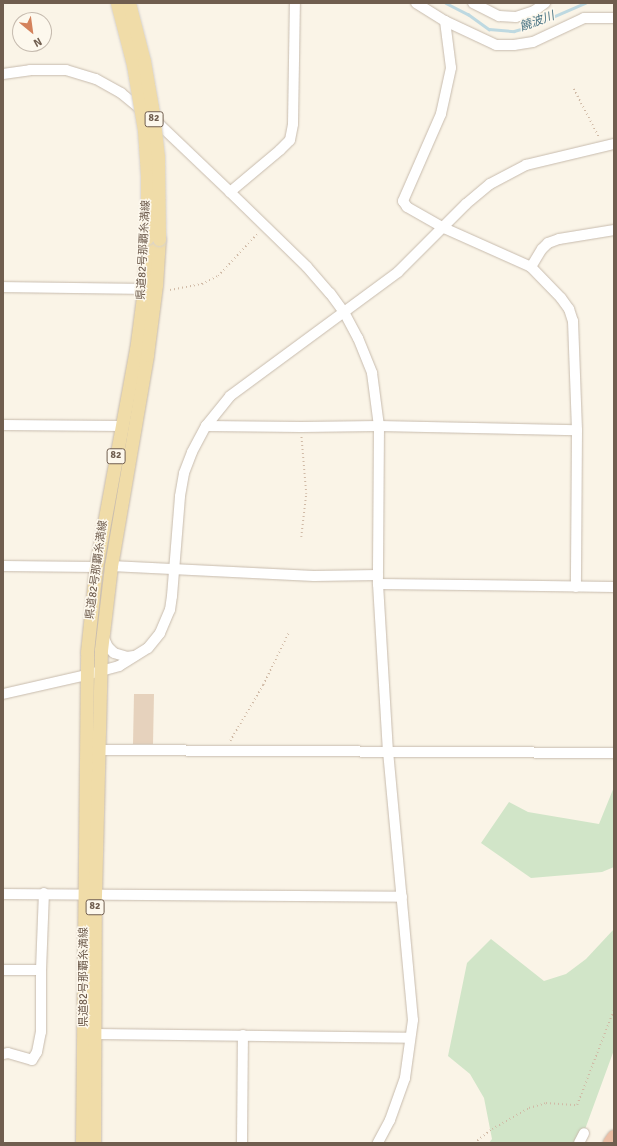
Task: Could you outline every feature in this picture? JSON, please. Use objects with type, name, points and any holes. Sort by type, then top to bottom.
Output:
[{"type":"highway","points":[[610,1143],[614,1137]]},
{"type":"main road","name":"県道82号那覇糸満線","points":[[82,1143],[90,895],[99,750],[100,672],[103,636],[111,566],[147,355],[156,285],[144,130],[133,64],[117,3]]},
{"type":"main road","name":"県道82号那覇糸満線","points":[[94,1143],[95,1034],[90,895],[86,675],[96,567],[136,350],[144,289],[153,238],[158,158],[153,113],[144,61],[129,3]]},
{"type":"street","points":[[230,192],[290,140],[293,124],[295,3]]},
{"type":"street","points":[[416,3],[445,21],[496,45],[514,45],[533,42],[584,18],[614,18]]},
{"type":"street","points":[[473,3],[499,16],[516,18],[534,11],[545,3]]},
{"type":"street","points":[[445,21],[451,68],[441,114],[403,201],[407,207],[444,228],[531,267],[561,298],[569,309],[573,321],[577,430],[576,587]]},
{"type":"street","points":[[3,74],[48,69],[66,70],[96,79],[121,93],[160,125],[307,267],[330,293],[344,312],[358,338],[372,373],[379,426],[378,580],[388,751],[413,1020],[405,1078],[390,1120],[378,1143]]},
{"type":"street","points":[[3,694],[100,672],[119,666],[148,648],[160,633],[165,624],[172,596],[176,568],[180,496],[184,473],[192,452],[206,426],[230,396],[398,272],[444,228],[466,204],[490,184],[526,166],[609,145]]},
{"type":"street","points":[[531,267],[542,249],[558,239],[614,230]]},
{"type":"street","points":[[3,286],[144,289]]},
{"type":"street","points":[[3,425],[121,426]]},
{"type":"street","points":[[206,426],[301,428],[379,426],[577,430]]},
{"type":"street","points":[[3,566],[96,567]]},
{"type":"street","points":[[111,566],[176,568],[378,580],[614,587]]},
{"type":"street","points":[[103,636],[108,647],[114,653],[127,657],[140,654]]},
{"type":"street","points":[[99,750],[614,753]]},
{"type":"street","points":[[3,894],[44,893],[90,895],[402,897]]},
{"type":"street","points":[[3,1054],[8,1053],[32,1060],[37,1052],[41,1032],[40,970],[44,893]]},
{"type":"street","points":[[3,970],[40,970]]},
{"type":"street","points":[[95,1034],[410,1038]]},
{"type":"street","points":[[242,1143],[243,1035]]},
{"type":"street","points":[[579,1143],[584,1133]]},
{"type":"path","points":[[574,89],[609,145]]},
{"type":"path","points":[[170,290],[202,284],[218,276],[265,226]]},
{"type":"path","points":[[301,428],[306,494],[301,537]]},
{"type":"path","points":[[225,751],[263,685],[289,632]]},
{"type":"path","points":[[474,1143],[492,1129],[529,1108],[546,1103],[577,1105],[614,1009]]},
{"type":"green space","points":[[614,787],[614,867],[602,872],[531,878],[481,843],[509,802],[528,812],[599,824]]},
{"type":"green space","points":[[614,929],[614,1050],[580,1143],[489,1143],[492,1139],[484,1098],[470,1074],[448,1056],[467,963],[491,939],[544,981],[566,974],[586,959]]},
{"type":"building","points":[[134,694],[154,694],[153,744],[133,744]]},
{"type":"waterway","name":"饒波川","points":[[446,3],[468,14],[489,29],[514,31],[532,26],[585,3]]}]
